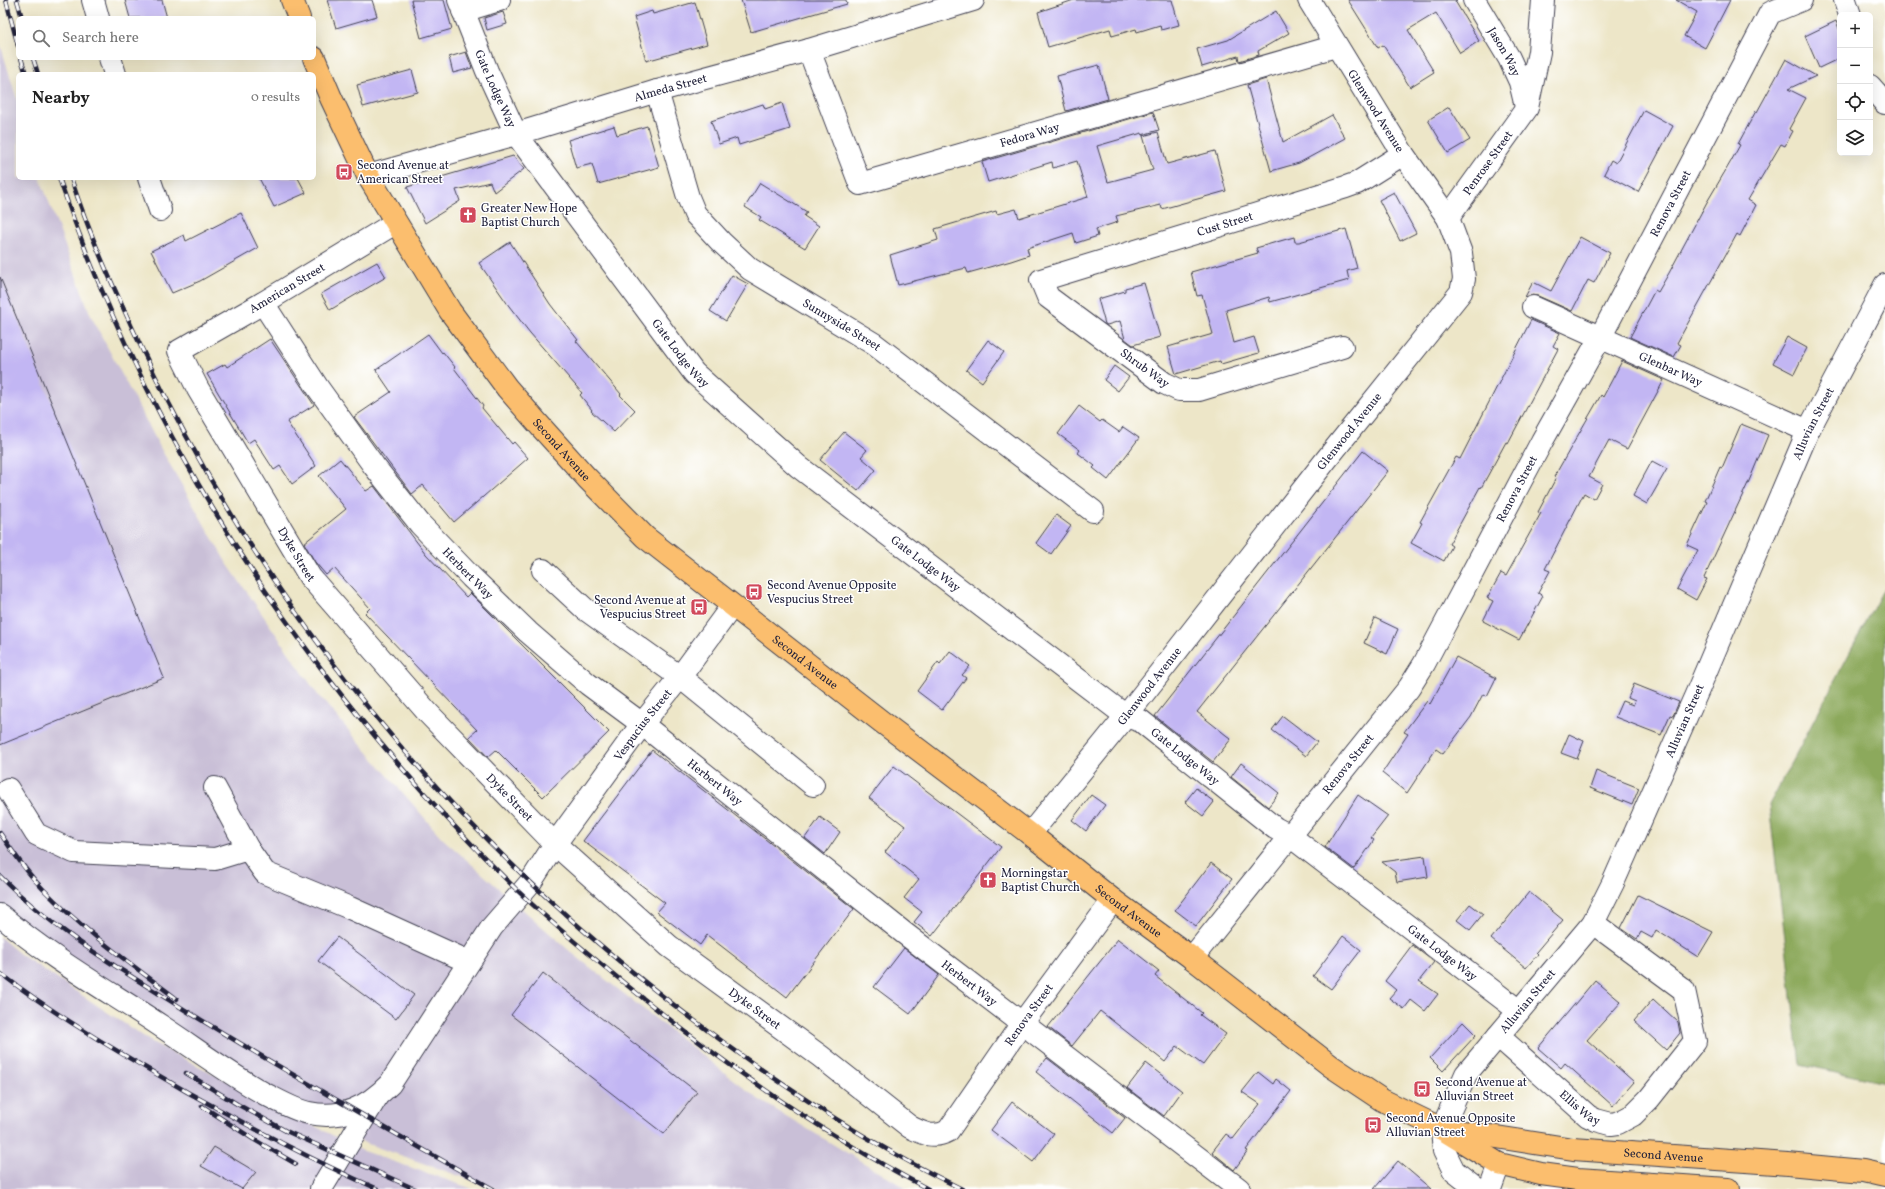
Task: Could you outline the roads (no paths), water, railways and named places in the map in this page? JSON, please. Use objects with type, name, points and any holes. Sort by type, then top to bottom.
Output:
[{"type":"main road","points":[[292,0],[298,16]]},
{"type":"main road","name":"Second Avenue","points":[[315,60],[368,176],[395,223],[450,311],[478,349],[541,427],[587,478],[646,537],[732,606],[1331,1066],[1382,1100],[1442,1129],[1499,1164],[1541,1174],[1578,1179],[1728,1189]]},
{"type":"main road","name":"Second Avenue","points":[[1442,1129],[1573,1149],[1788,1164],[1863,1171],[1885,1176]]},
{"type":"street","points":[[93,0],[97,16]]},
{"type":"street","points":[[461,5],[499,0]]},
{"type":"street","name":"Almeda Street","points":[[368,176],[516,134],[658,91],[809,50],[973,0]]},
{"type":"street","name":"Glenwood Avenue","points":[[1030,834],[1126,716],[1326,460],[1461,292],[1464,279],[1461,253],[1448,218],[1403,154],[1309,0]]},
{"type":"street","name":"Jason Way","points":[[1474,0],[1509,58],[1520,82],[1527,108]]},
{"type":"street","points":[[1527,108],[1540,52],[1543,0]]},
{"type":"street","name":"Renova Street","points":[[1192,958],[1408,688],[1424,664],[1542,441],[1601,336],[1770,13],[1801,0]]},
{"type":"street","points":[[1845,0],[1849,12]]},
{"type":"street","name":"Gate Lodge Way","points":[[461,5],[487,71],[516,134],[694,373],[799,467],[1126,716],[1141,721],[1275,828],[1290,836],[1519,1011]]},
{"type":"street","name":"Fedora Way","points":[[809,50],[860,184],[1336,46]]},
{"type":"street","points":[[110,60],[114,72]]},
{"type":"street","points":[[1873,89],[1885,103]]},
{"type":"street","name":"Sunnyside Street","points":[[658,91],[688,196],[695,214],[721,242],[750,269],[874,344],[1093,511]]},
{"type":"street","name":"Penrose Street","points":[[1448,218],[1527,108]]},
{"type":"street","name":"Cust Street","points":[[1041,280],[1346,188],[1357,183],[1403,154]]},
{"type":"street","points":[[150,180],[160,210]]},
{"type":"street","name":"American Street","points":[[179,351],[395,223]]},
{"type":"street","name":"Shrub Way","points":[[1041,280],[1048,298],[1164,383],[1179,390],[1199,390],[1342,347]]},
{"type":"street","name":"Alluvian Street","points":[[1442,1129],[1466,1074],[1593,923],[1614,883],[1808,431],[1885,285]]},
{"type":"street","name":"Herbert Way","points":[[262,303],[318,388],[374,466],[420,524],[471,577],[528,632],[588,684],[642,724],[904,933],[1023,1022],[1239,1189]]},
{"type":"street","name":"Glenbar Way","points":[[1533,306],[1808,431]]},
{"type":"street","name":"Dyke Street","points":[[179,351],[198,389],[310,577],[428,713],[555,844],[669,946],[820,1056],[910,1127],[924,1134],[933,1136],[941,1135],[948,1131]]},
{"type":"street","points":[[543,570],[585,609],[680,677],[813,785]]},
{"type":"street","name":"Vespucius Street","points":[[377,1097],[390,1084],[406,1061],[492,927],[530,883],[555,844],[642,724],[680,677],[732,606]]},
{"type":"street","points":[[215,788],[248,849],[265,873],[350,908],[469,962]]},
{"type":"street","points":[[8,789],[36,834],[74,852],[215,859],[248,849]]},
{"type":"street","name":"Renova Street","points":[[948,1131],[1023,1022],[1113,900]]},
{"type":"street","points":[[0,915],[13,927],[85,977],[235,1077],[279,1101],[309,1113],[326,1114],[345,1113],[364,1106],[377,1097]]},
{"type":"street","name":"Ellis Way","points":[[1498,1036],[1588,1116],[1596,1120],[1611,1124],[1618,1123],[1633,1115],[1649,1099],[1695,1041],[1684,990],[1593,923]]},
{"type":"street","points":[[321,1189],[377,1097]]},
{"type":"street","points":[[1442,1129],[1444,1151],[1454,1171],[1477,1189]]},
{"type":"street","points":[[1490,1189],[1499,1164]]},
{"type":"railway","points":[[6,0],[16,38]]},
{"type":"railway","points":[[17,0],[21,16]]},
{"type":"railway","points":[[22,60],[25,72]]},
{"type":"railway","points":[[34,60],[37,72]]},
{"type":"railway","points":[[60,180],[97,279],[141,377],[191,471],[246,562],[307,649],[373,733],[443,814],[519,892],[566,935],[615,976],[715,1054],[784,1103],[855,1148],[928,1189]]},
{"type":"railway","points":[[72,180],[95,244],[123,309],[196,454],[255,552],[320,646],[391,735],[467,819],[548,899],[635,974],[726,1044],[812,1104],[871,1140],[931,1174],[962,1189]]},
{"type":"railway","points":[[0,833],[31,876],[58,904],[74,919],[177,999]]},
{"type":"railway","points":[[0,876],[21,896],[65,932],[136,980],[300,1079],[493,1189]]},
{"type":"railway","points":[[0,973],[45,1006],[117,1051],[189,1093],[306,1155],[378,1189]]},
{"type":"railway","points":[[186,1073],[237,1104],[286,1131],[415,1189]]},
{"type":"railway","points":[[202,1106],[253,1139],[296,1164]]},
{"type":"place","name":"Second Avenue at American Street","points":[[344,172]]},
{"type":"place","name":"Greater New Hope Baptist Church","points":[[468,215]]},
{"type":"place","name":"Second Avenue Opposite Vespucius Street","points":[[754,592]]},
{"type":"place","name":"Second Avenue at Vespucius Street","points":[[699,607]]},
{"type":"place","name":"Morningstar Baptist Church","points":[[988,880]]},
{"type":"place","name":"Second Avenue at Alluvian Street","points":[[1422,1089]]},
{"type":"place","name":"Second Avenue Opposite Alluvian Street","points":[[1373,1125]]}]
